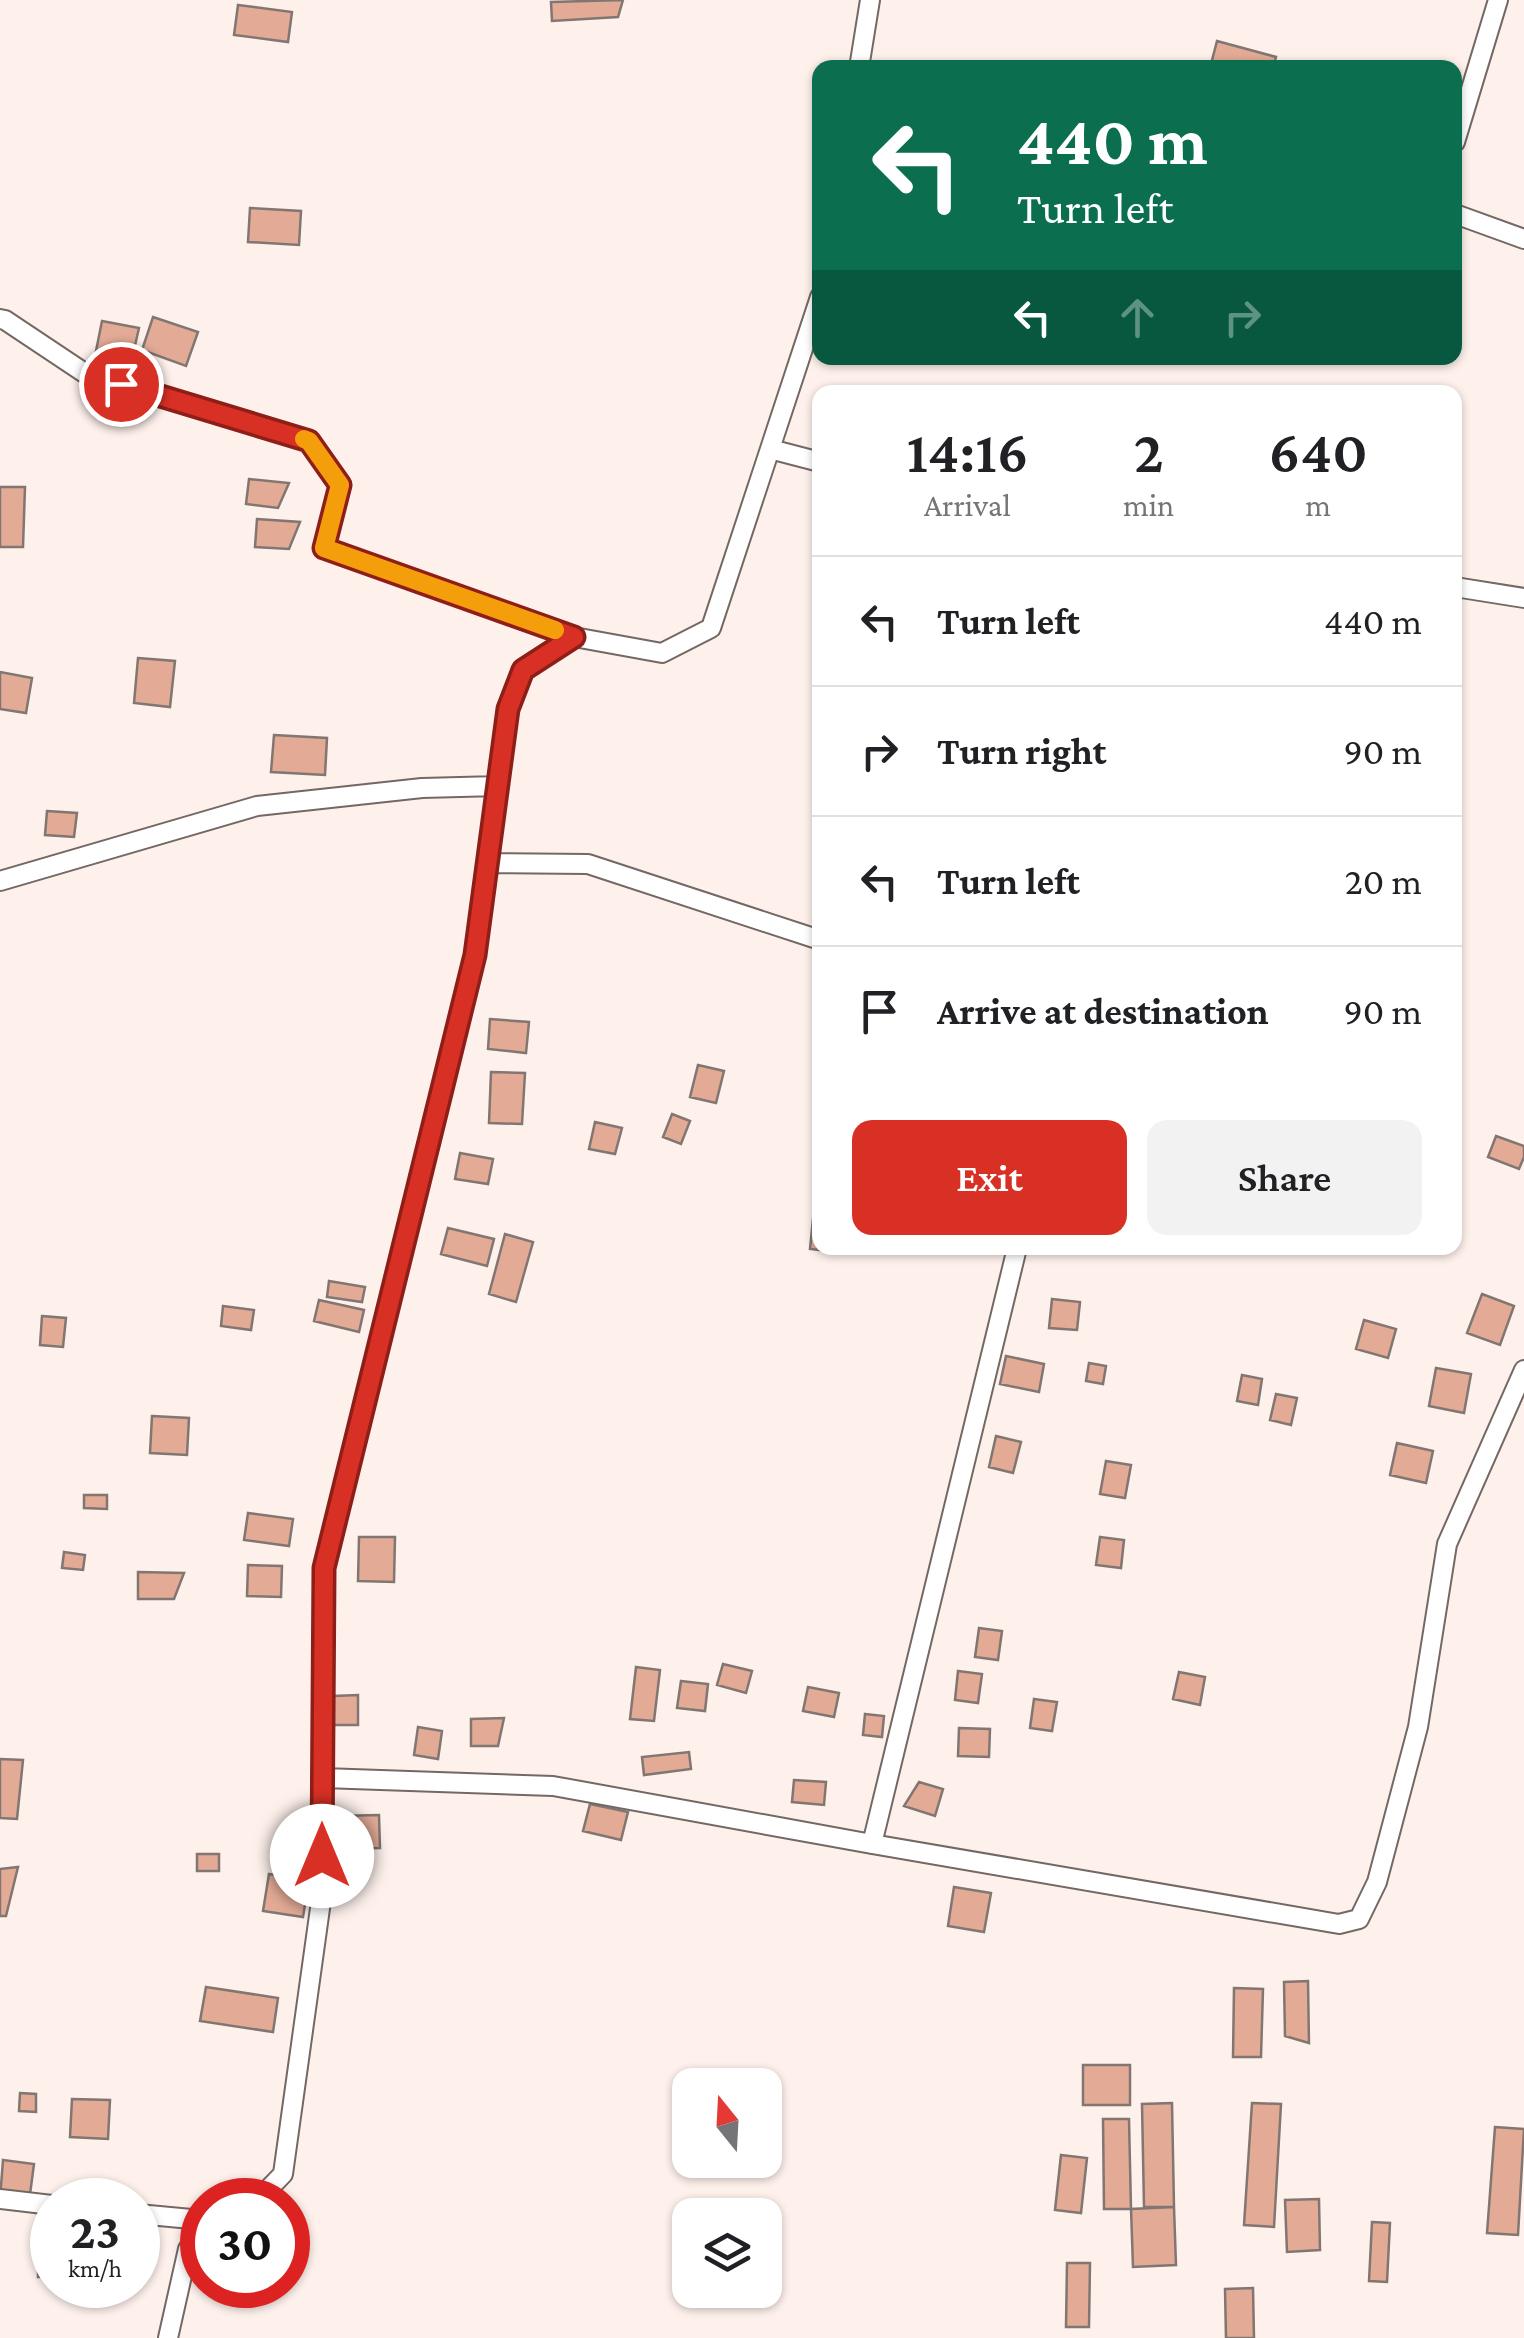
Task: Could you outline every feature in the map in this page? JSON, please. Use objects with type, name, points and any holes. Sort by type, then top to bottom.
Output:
[{"type":"street","points":[[860,60],[870,0]]},
{"type":"street","points":[[1462,119],[1498,0]]},
{"type":"street","points":[[1462,217],[1524,239]]},
{"type":"street","points":[[0,319],[83,372],[309,441],[340,485],[324,548],[574,637],[662,653],[711,628],[812,322]]},
{"type":"street","points":[[770,450],[812,460]]},
{"type":"street","points":[[1462,589],[1524,598]]},
{"type":"street","points":[[279,2178],[283,2174],[322,1894],[324,1568],[475,955],[508,709],[523,670],[574,637]]},
{"type":"street","points":[[0,881],[257,806],[422,788],[498,786]]},
{"type":"street","points":[[488,863],[588,864],[812,937]]},
{"type":"street","points":[[872,1844],[1014,1255]]},
{"type":"street","points":[[322,1778],[553,1786],[1338,1924],[1358,1918],[1377,1882],[1418,1727],[1447,1544],[1524,1370]]},
{"type":"street","points":[[0,2198],[30,2202]]},
{"type":"street","points":[[168,2338],[180,2285]]},
{"type":"building","points":[[623,0],[618,17],[552,21],[551,2]]},
{"type":"building","points":[[238,5],[292,12],[288,42],[234,35]]},
{"type":"building","points":[[1217,41],[1276,57],[1275,60],[1212,60]]},
{"type":"building","points":[[250,208],[301,211],[299,245],[248,242]]},
{"type":"building","points":[[153,317],[198,332],[186,366],[142,350]]},
{"type":"building","points":[[102,321],[139,328],[131,363],[95,356]]},
{"type":"building","points":[[249,479],[289,483],[278,508],[246,504]]},
{"type":"building","points":[[0,487],[25,487],[23,547],[0,547]]},
{"type":"building","points":[[257,519],[300,522],[289,549],[255,547]]},
{"type":"building","points":[[138,658],[175,661],[170,707],[134,703]]},
{"type":"building","points":[[0,672],[32,678],[26,713],[0,709]]},
{"type":"building","points":[[274,735],[327,738],[325,775],[271,772]]},
{"type":"building","points":[[47,811],[77,813],[74,837],[45,835]]},
{"type":"building","points":[[490,1019],[529,1022],[526,1053],[488,1049]]},
{"type":"building","points":[[698,1065],[724,1071],[716,1103],[690,1097]]},
{"type":"building","points":[[491,1072],[525,1073],[522,1124],[489,1123]]},
{"type":"building","points":[[672,1114],[690,1121],[681,1144],[663,1137]]},
{"type":"building","points":[[595,1122],[622,1128],[615,1154],[589,1149]]},
{"type":"building","points":[[1496,1136],[1524,1146],[1519,1169],[1488,1157]]},
{"type":"building","points":[[460,1153],[493,1159],[488,1184],[455,1179]]},
{"type":"building","points":[[448,1228],[494,1239],[487,1266],[441,1254]]},
{"type":"building","points":[[505,1234],[533,1242],[516,1302],[489,1294]]},
{"type":"building","points":[[329,1281],[365,1287],[362,1302],[327,1297]]},
{"type":"building","points":[[1482,1294],[1514,1306],[1500,1345],[1467,1333]]},
{"type":"building","points":[[1052,1299],[1080,1302],[1077,1330],[1049,1328]]},
{"type":"building","points":[[319,1300],[364,1310],[359,1332],[314,1321]]},
{"type":"building","points":[[223,1306],[254,1310],[251,1330],[221,1326]]},
{"type":"building","points":[[42,1316],[66,1318],[63,1347],[40,1345]]},
{"type":"building","points":[[1364,1320],[1396,1329],[1388,1358],[1356,1349]]},
{"type":"building","points":[[1006,1356],[1044,1364],[1039,1392],[1000,1384]]},
{"type":"building","points":[[1089,1363],[1106,1366],[1103,1384],[1086,1381]]},
{"type":"building","points":[[1436,1368],[1471,1374],[1464,1413],[1429,1406]]},
{"type":"building","points":[[1242,1375],[1262,1379],[1258,1405],[1237,1401]]},
{"type":"building","points":[[1276,1394],[1297,1398],[1291,1425],[1270,1420]]},
{"type":"building","points":[[152,1416],[189,1418],[187,1455],[150,1453]]},
{"type":"building","points":[[996,1436],[1021,1442],[1013,1473],[989,1467]]},
{"type":"building","points":[[1397,1443],[1433,1451],[1426,1483],[1390,1475]]},
{"type":"building","points":[[1106,1461],[1131,1465],[1125,1498],[1100,1494]]},
{"type":"building","points":[[84,1495],[107,1495],[107,1509],[84,1508]]},
{"type":"building","points":[[248,1513],[293,1519],[289,1546],[244,1540]]},
{"type":"building","points":[[359,1537],[395,1537],[394,1582],[358,1581]]},
{"type":"building","points":[[1100,1537],[1124,1540],[1121,1568],[1096,1565]]},
{"type":"building","points":[[64,1552],[85,1555],[83,1570],[62,1568]]},
{"type":"building","points":[[248,1565],[282,1566],[281,1597],[247,1596]]},
{"type":"building","points":[[138,1572],[184,1573],[174,1599],[138,1599]]},
{"type":"building","points":[[979,1628],[1002,1631],[998,1660],[975,1657]]},
{"type":"building","points":[[723,1664],[752,1671],[746,1693],[717,1685]]},
{"type":"building","points":[[636,1667],[660,1670],[654,1721],[630,1719]]},
{"type":"building","points":[[958,1671],[982,1674],[978,1703],[955,1700]]},
{"type":"building","points":[[1179,1672],[1205,1677],[1200,1705],[1173,1699]]},
{"type":"building","points":[[681,1681],[708,1684],[705,1711],[677,1708]]},
{"type":"building","points":[[808,1687],[839,1693],[834,1717],[803,1711]]},
{"type":"building","points":[[358,1695],[358,1725],[333,1725],[333,1696]]},
{"type":"building","points":[[1034,1699],[1057,1702],[1052,1731],[1030,1728]]},
{"type":"building","points":[[865,1714],[884,1716],[882,1737],[863,1735]]},
{"type":"building","points":[[504,1718],[498,1746],[471,1746],[471,1719]]},
{"type":"building","points":[[418,1727],[442,1731],[438,1759],[414,1755]]},
{"type":"building","points":[[959,1728],[990,1729],[989,1757],[958,1756]]},
{"type":"building","points":[[689,1752],[691,1769],[644,1775],[642,1757]]},
{"type":"building","points":[[0,1759],[23,1760],[17,1819],[0,1818]]},
{"type":"building","points":[[794,1780],[826,1782],[824,1805],[792,1802]]},
{"type":"building","points":[[919,1782],[943,1789],[935,1816],[904,1806]]},
{"type":"building","points":[[590,1804],[628,1812],[621,1840],[583,1831]]},
{"type":"building","points":[[379,1815],[380,1848],[339,1849],[338,1816]]},
{"type":"building","points":[[280,1828],[300,1828],[300,1845],[281,1845]]},
{"type":"building","points":[[197,1854],[219,1854],[219,1871],[197,1871]]},
{"type":"building","points":[[18,1867],[6,1916],[0,1916],[0,1869]]},
{"type":"building","points":[[269,1874],[309,1880],[303,1917],[263,1911]]},
{"type":"building","points":[[954,1887],[991,1893],[984,1932],[948,1926]]},
{"type":"building","points":[[1308,1981],[1309,2043],[1285,2036],[1284,1982]]},
{"type":"building","points":[[206,1987],[278,1998],[273,2032],[200,2021]]},
{"type":"building","points":[[1234,1988],[1263,1989],[1261,2057],[1233,2057]]},
{"type":"building","points":[[1083,2065],[1130,2065],[1130,2105],[1083,2105]]},
{"type":"building","points":[[20,2093],[36,2094],[36,2112],[19,2111]]},
{"type":"building","points":[[72,2099],[110,2100],[108,2139],[70,2137]]},
{"type":"building","points":[[1172,2103],[1174,2207],[1144,2207],[1142,2104]]},
{"type":"building","points":[[1252,2103],[1281,2104],[1274,2227],[1244,2225]]},
{"type":"building","points":[[1103,2119],[1129,2119],[1131,2209],[1104,2209]]},
{"type":"building","points":[[1495,2127],[1524,2129],[1518,2235],[1487,2233]]},
{"type":"building","points":[[1061,2155],[1087,2158],[1081,2213],[1055,2210]]},
{"type":"building","points":[[3,2160],[34,2164],[29,2202],[0,2199]]},
{"type":"building","points":[[1319,2199],[1320,2250],[1287,2252],[1285,2200]]},
{"type":"building","points":[[1174,2207],[1176,2265],[1133,2267],[1131,2209]]},
{"type":"building","points":[[1372,2222],[1390,2223],[1387,2282],[1369,2281]]},
{"type":"building","points":[[1067,2263],[1090,2263],[1089,2327],[1066,2327]]},
{"type":"building","points":[[1253,2288],[1254,2338],[1226,2338],[1225,2289]]},
{"type":"slow traffic","points":[[304,439],[340,485],[324,548],[555,630]]},
{"type":"route","points":[[121,384],[309,441],[340,485],[324,548],[574,637],[523,670],[508,709],[475,955],[324,1568],[322,1856]]}]
